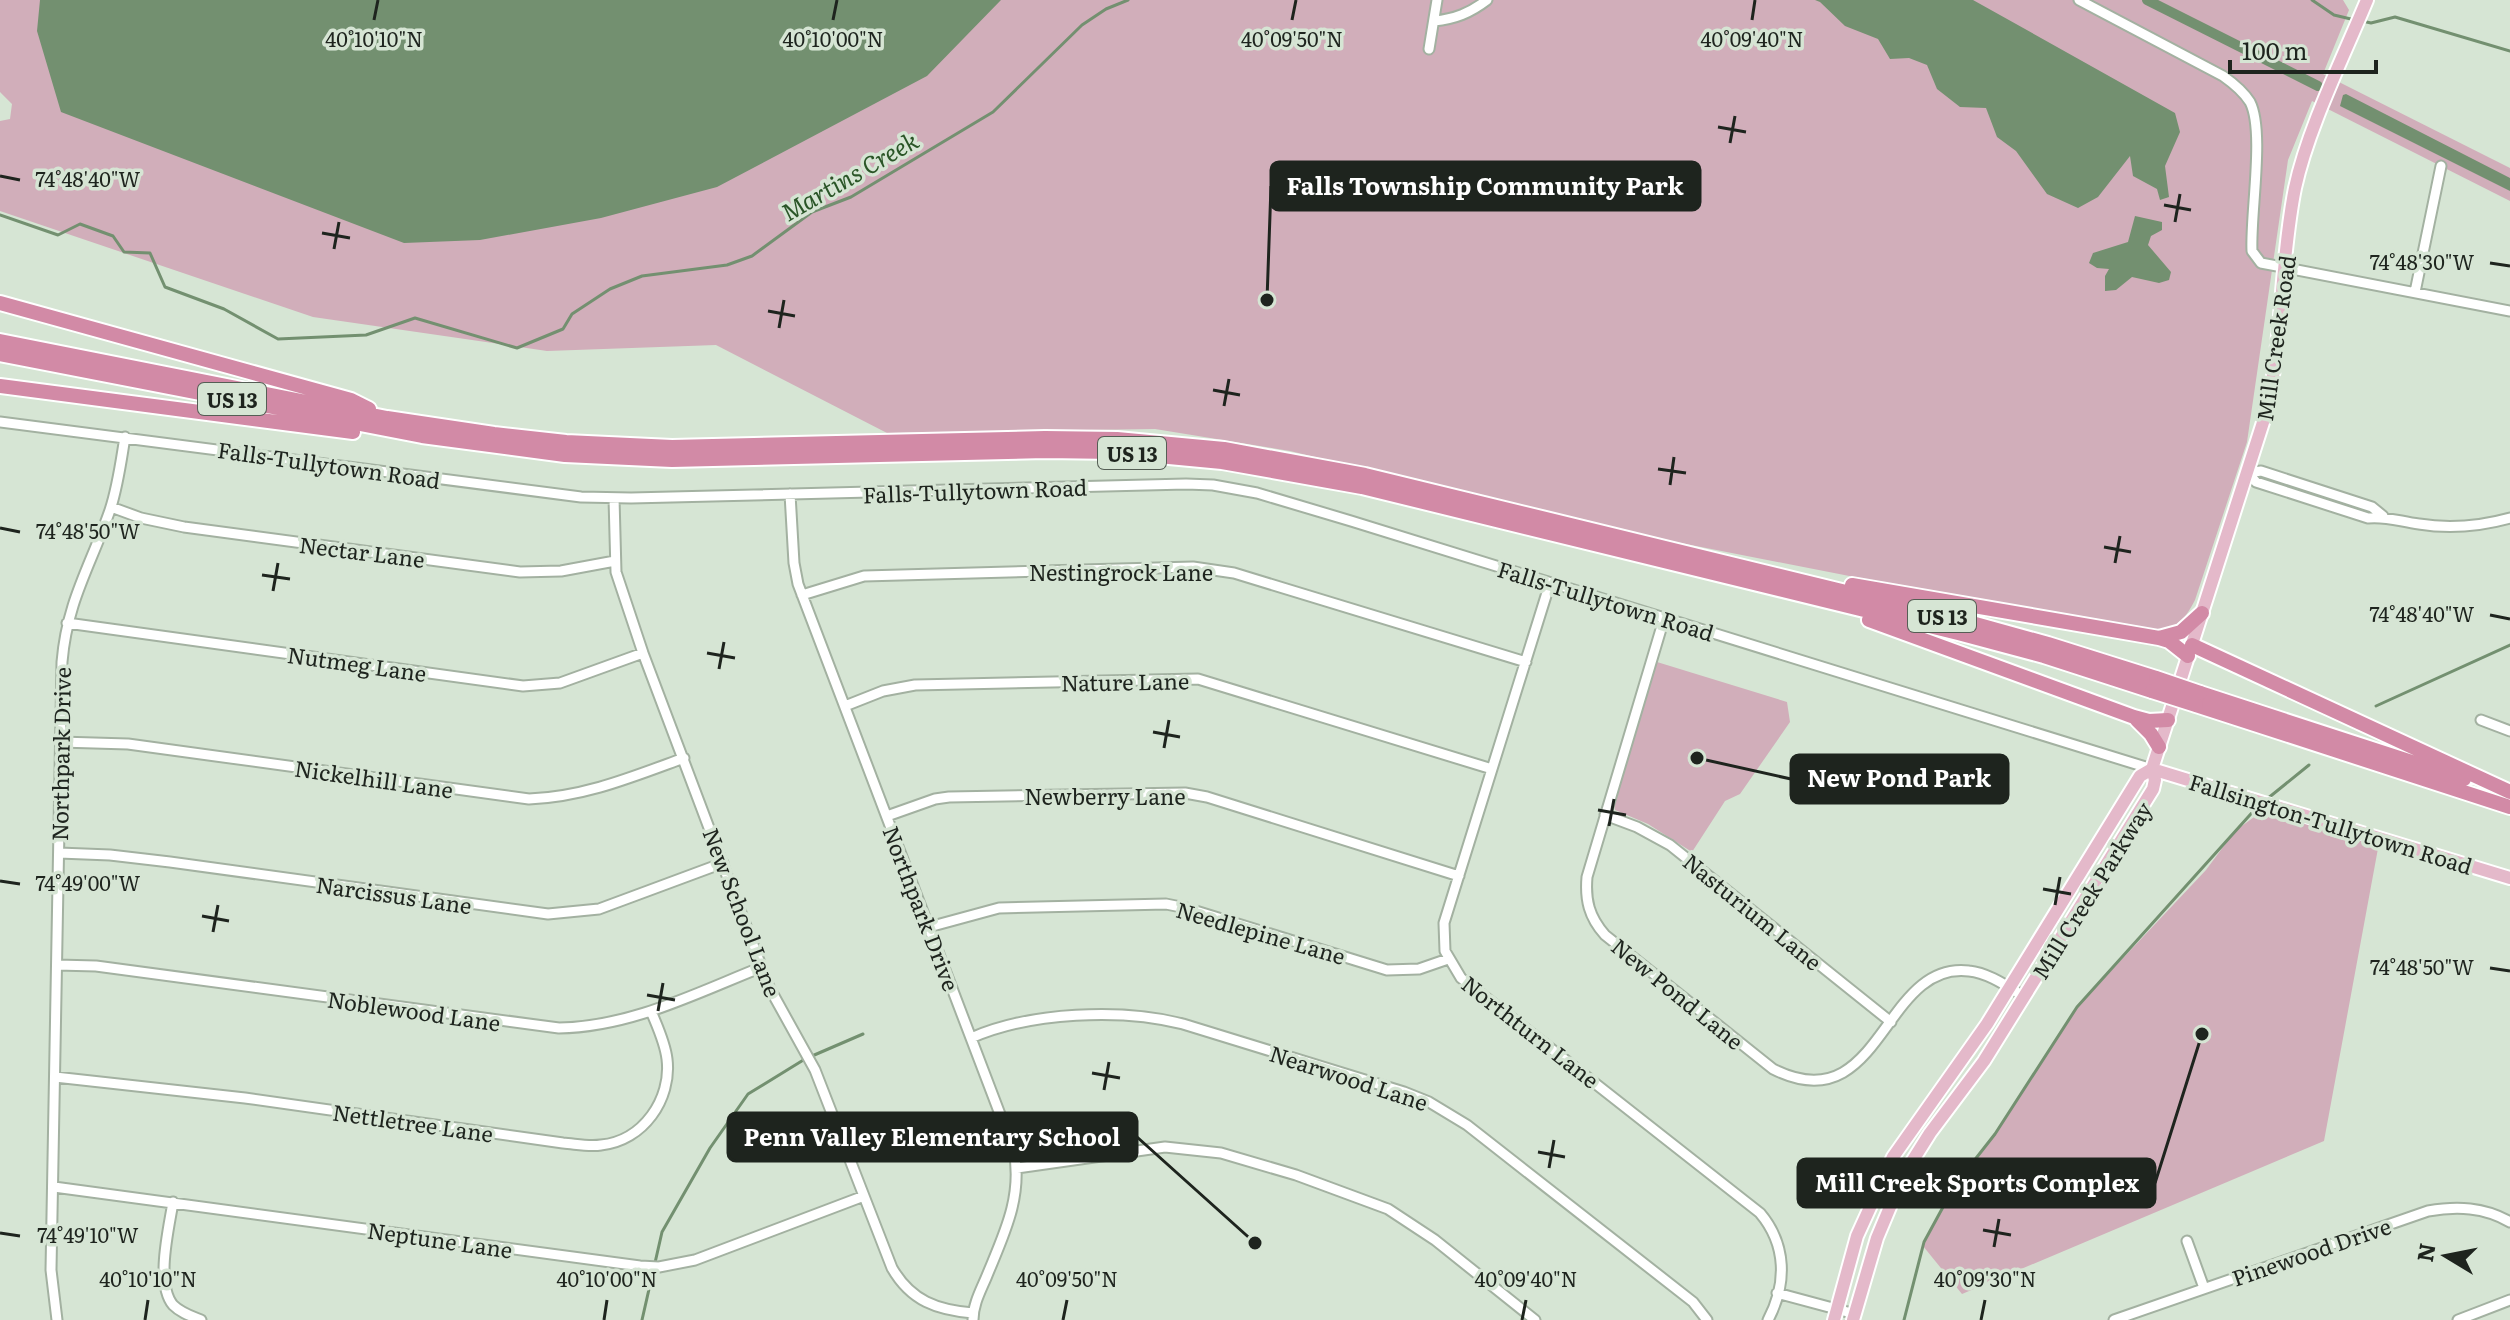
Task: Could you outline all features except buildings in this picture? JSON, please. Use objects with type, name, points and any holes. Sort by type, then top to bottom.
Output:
[{"type":"highway","points":[[0,303],[351,400],[387,418]]},
{"type":"highway","name":"US 13","points":[[3,348],[387,418],[530,439],[625,446],[1045,438],[1188,445],[1329,467],[2004,632],[2154,685],[2510,793]]},
{"type":"highway","name":"US 13","points":[[3,348],[457,442],[528,452],[637,459],[1116,452],[1211,460],[1291,472],[1986,640],[2154,685]]},
{"type":"highway","points":[[1,387],[361,433],[457,442]]},
{"type":"highway","points":[[1726,563],[2159,638],[2510,793]]},
{"type":"highway","points":[[1793,593],[2134,717],[2149,721],[2168,720]]},
{"type":"highway","points":[[2159,638],[2181,632],[2202,613]]},
{"type":"highway","name":"US 13","points":[[2198,699],[2510,807]]},
{"type":"highway","points":[[2134,717],[2159,747]]},
{"type":"main road","name":"Mill Creek Road","points":[[2152,769],[2248,473],[2272,386],[2293,202],[2302,162],[2367,0]]},
{"type":"main road","name":"Fallsington-Tullytown Road","points":[[2152,769],[2510,878]]},
{"type":"main road","name":"Mill Creek Parkway","points":[[1836,1315],[1857,1236],[1893,1157],[2009,988],[2140,776],[2152,769],[2155,780],[2153,789],[1984,1061],[1930,1133],[1903,1176],[1877,1238],[1854,1317]]},
{"type":"street","points":[[1429,49],[1437,0]]},
{"type":"street","points":[[1434,21],[1452,20],[1487,0]]},
{"type":"street","points":[[2079,0],[2223,76],[2250,102],[2255,123],[2252,251],[2261,263],[2510,311]]},
{"type":"street","points":[[2415,292],[2441,166]]},
{"type":"street","name":"Falls-Tullytown Road","points":[[0,422],[534,492],[614,498],[1213,485],[1257,493],[2152,769]]},
{"type":"street","name":"Northpark Drive","points":[[57,1320],[51,1270],[62,662],[67,623],[75,595],[111,507],[125,437]]},
{"type":"street","points":[[2248,473],[2267,473],[2372,507],[2383,516],[2420,524],[2480,524],[2510,518]]},
{"type":"street","name":"Northpark Drive","points":[[790,494],[795,573],[802,595],[1014,1151],[1018,1185],[1013,1210],[973,1317]]},
{"type":"street","name":"New School Lane","points":[[614,498],[615,561],[624,600],[643,653],[762,967],[778,1005],[815,1070],[892,1268],[907,1290],[930,1305],[973,1317]]},
{"type":"street","name":"Nectar Lane","points":[[111,507],[141,518],[184,527],[520,572],[561,571],[615,561]]},
{"type":"street","name":"Nestingrock Lane","points":[[802,595],[864,576],[1193,567],[1234,573],[1526,662]]},
{"type":"street","name":"Northturn Lane","points":[[1550,583],[1443,926],[1448,959],[1461,978],[1760,1213],[1780,1245],[1782,1275],[1768,1320]]},
{"type":"street","name":"New Pond Lane","points":[[1664,619],[1587,877],[1587,903],[1596,924],[1605,935],[1773,1069],[1807,1080],[1842,1073],[1860,1061],[1918,989],[1942,973],[1967,970],[1979,973],[2025,997]]},
{"type":"street","name":"Nutmeg Lane","points":[[67,623],[523,686],[560,683],[643,653]]},
{"type":"street","name":"Nature Lane","points":[[845,706],[883,691],[915,685],[1198,679],[1492,769]]},
{"type":"street","points":[[2481,720],[2510,731]]},
{"type":"street","name":"Nickelhill Lane","points":[[60,742],[128,744],[529,799],[575,795],[602,788],[684,758]]},
{"type":"street","name":"Newberry Lane","points":[[887,816],[949,797],[1185,793],[1207,797],[1459,876]]},
{"type":"street","name":"Nasturium Lane","points":[[1605,815],[1651,833],[1670,845],[1891,1022]]},
{"type":"street","name":"Narcissus Lane","points":[[59,853],[170,862],[548,914],[599,909],[723,863]]},
{"type":"street","name":"Needlepine Lane","points":[[929,927],[999,908],[1157,904],[1186,908],[1387,970],[1419,969],[1448,959]]},
{"type":"street","name":"Noblewood Lane","points":[[57,965],[110,968],[539,1027],[599,1026],[651,1011],[762,967]]},
{"type":"street","name":"Nettletree Lane","points":[[55,1077],[245,1098],[600,1146],[637,1131],[654,1114],[664,1093],[667,1058],[651,1011]]},
{"type":"street","name":"Nearwood Lane","points":[[971,1038],[994,1028],[1042,1018],[1152,1017],[1404,1092],[1429,1102],[1467,1125],[1693,1302],[1707,1320]]},
{"type":"street","points":[[1017,1168],[1165,1147],[1221,1153],[1310,1180],[1388,1209],[1435,1240],[1535,1320]]},
{"type":"street","name":"Neptune Lane","points":[[54,1187],[614,1264],[659,1267],[695,1260],[864,1196]]},
{"type":"street","points":[[173,1202],[165,1259],[166,1289],[180,1312],[201,1320]]},
{"type":"street","name":"Pinewood Drive","points":[[2114,1320],[2428,1211],[2477,1209],[2510,1222]]},
{"type":"street","points":[[2187,1241],[2204,1288]]},
{"type":"street","points":[[1777,1293],[1836,1315],[1854,1317]]},
{"type":"street","points":[[2458,1320],[2510,1300]]},
{"type":"shaded area","points":[[0,0],[2343,0],[2349,10],[2323,74],[2510,168],[2510,201],[2312,101],[2288,160],[2247,442],[2195,600],[2180,622],[2156,631],[1936,593],[1635,534],[1290,451],[1155,429],[887,433],[716,345],[547,351],[313,317],[0,211],[0,121],[10,119],[12,104],[0,92]]},
{"type":"shaded area","points":[[40,0],[1001,0],[927,76],[717,187],[601,218],[480,240],[404,243],[61,112],[37,31]]},
{"type":"shaded area","points":[[1815,0],[1973,0],[2175,113],[2180,132],[2165,166],[2169,197],[2160,200],[2157,189],[2133,176],[2130,156],[2098,197],[2078,208],[2047,194],[2016,151],[1997,137],[1986,108],[1960,107],[1937,89],[1927,65],[1909,58],[1890,59],[1878,39],[1845,26]]},
{"type":"shaded area","points":[[2346,94],[2510,178],[2510,191],[2340,106]]},
{"type":"shaded area","points":[[2135,216],[2162,222],[2162,230],[2151,236],[2148,245],[2171,272],[2169,280],[2159,283],[2132,277],[2116,290],[2105,291],[2105,276],[2109,269],[2097,268],[2089,263],[2093,253],[2128,242]]},
{"type":"shaded area","points":[[1657,662],[1787,702],[1790,722],[1740,794],[1725,801],[1692,852],[1648,824],[1615,810],[1614,805]]},
{"type":"shaded area","points":[[2265,809],[2379,843],[2324,1141],[1962,1294],[1923,1246],[1955,1185],[1992,1138],[2077,1007],[2206,870],[2235,831]]},
{"type":"waterway","name":"Martins Creek","points":[[0,215],[58,235],[80,224],[113,236],[124,252],[150,253],[165,287],[224,309],[278,339],[366,335],[415,318],[517,348],[563,329],[572,314],[610,289],[642,276],[727,265],[752,256],[812,212],[851,197],[993,112],[1082,25],[1106,9],[1128,0]]},
{"type":"waterway","points":[[2147,0],[2318,86]]},
{"type":"waterway","name":"Martins Creek","points":[[2312,0],[2334,15],[2355,20]]},
{"type":"waterway","name":"Martins Creek","points":[[2362,21],[2371,23],[2395,17],[2510,51]]},
{"type":"waterway","points":[[2376,706],[2510,645]]},
{"type":"waterway","points":[[2267,799],[2309,765]]},
{"type":"waterway","points":[[1904,1320],[1924,1242],[1955,1185],[1995,1134],[2077,1007],[2258,806]]},
{"type":"waterway","points":[[812,1056],[863,1034]]},
{"type":"waterway","points":[[642,1320],[662,1232],[710,1148],[748,1094],[805,1059]]},
{"type":"place","name":"Falls Township Community Park","points":[[1267,300]]},
{"type":"place","name":"New Pond Park","points":[[1697,758]]},
{"type":"place","name":"Mill Creek Sports Complex","points":[[2202,1034]]},
{"type":"place","name":"Penn Valley Elementary School","points":[[1255,1243]]}]
